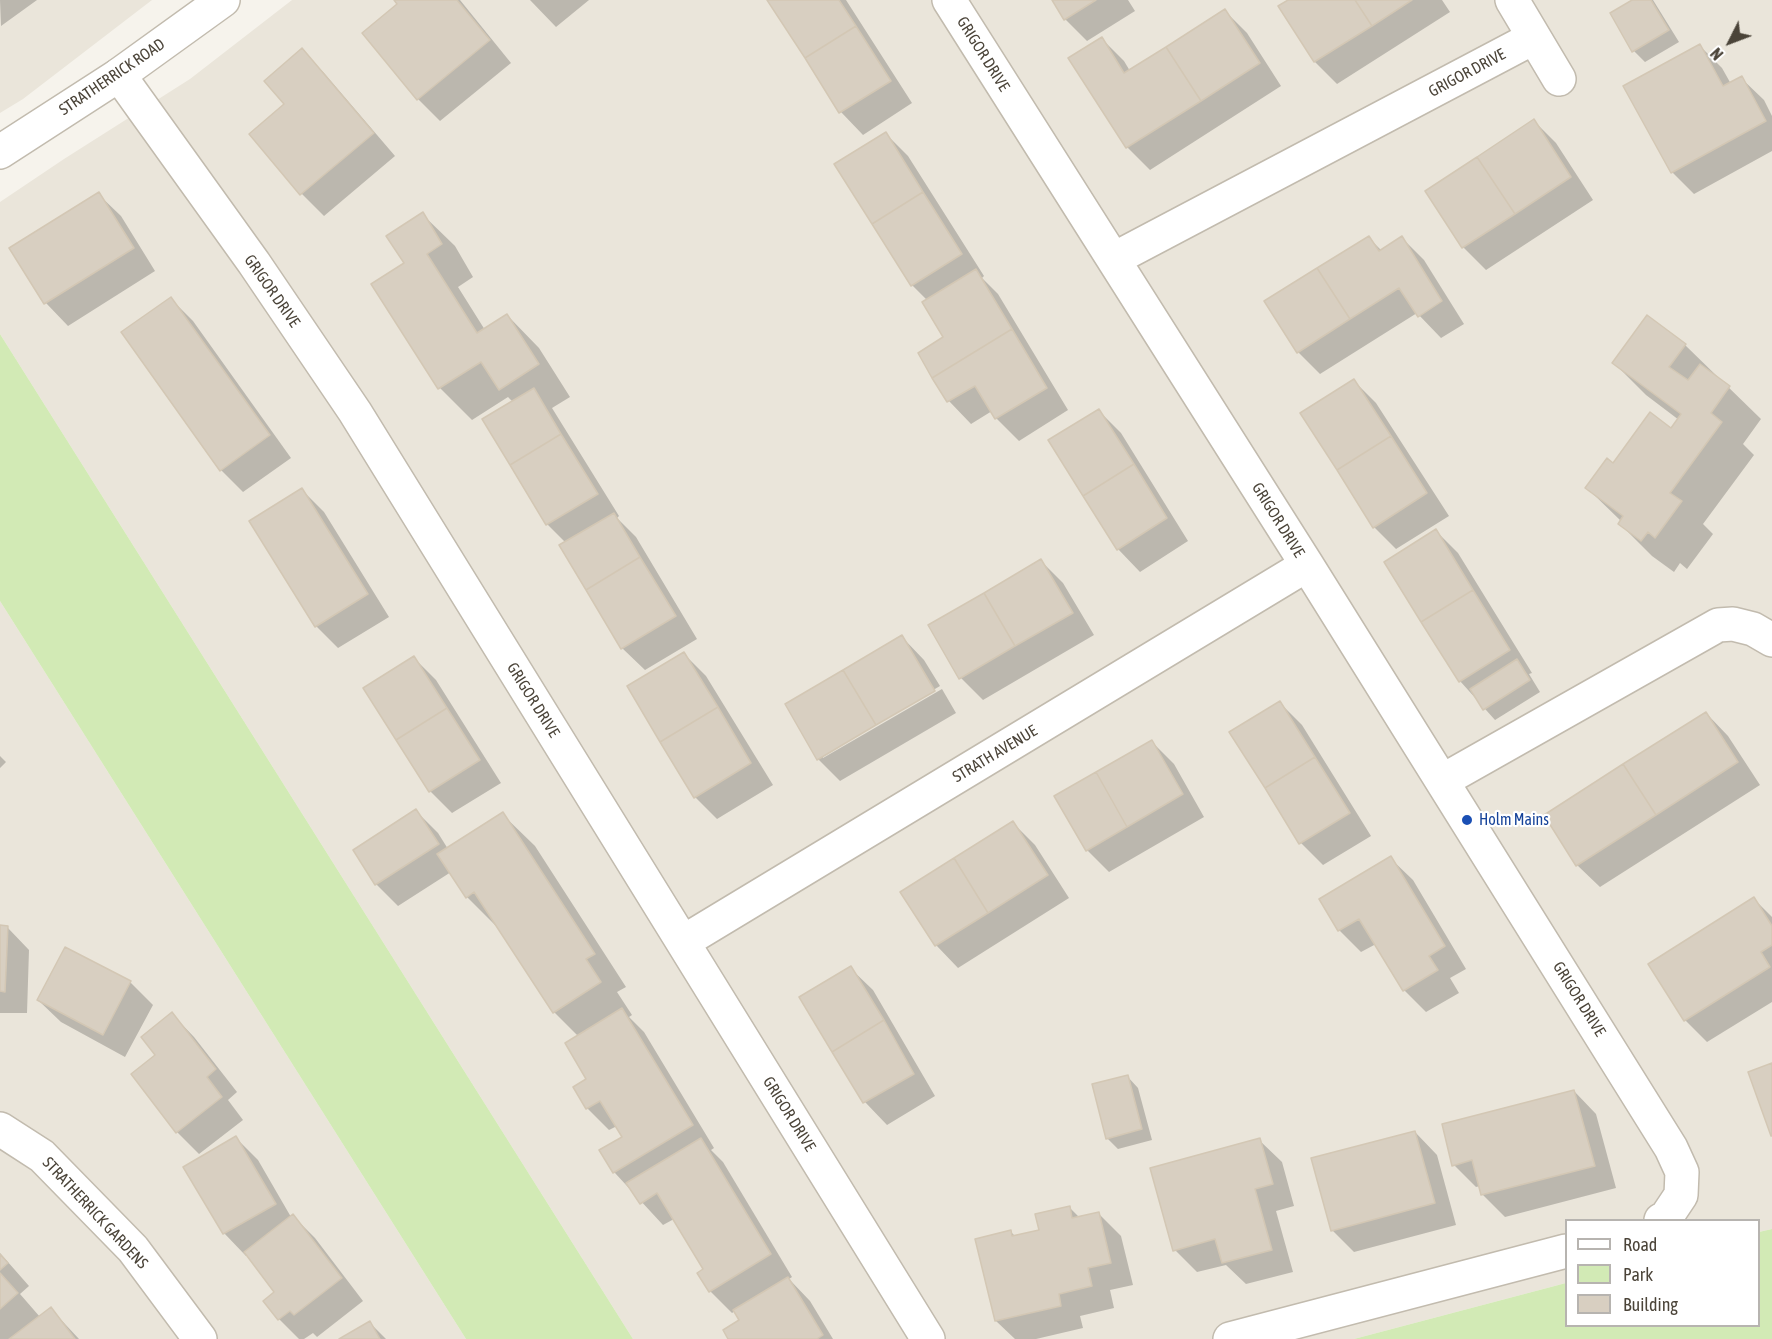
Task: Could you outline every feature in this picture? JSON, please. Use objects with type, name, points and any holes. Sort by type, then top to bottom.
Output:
[{"type":"street","name":"STRATHERRICK ROAD","points":[[0,152],[119,75],[223,0]]},
{"type":"street","name":"GRIGOR DRIVE","points":[[949,0],[1307,565],[1671,1148],[1682,1172],[1681,1195],[1665,1219]]},
{"type":"street","points":[[1512,0],[1558,79]]},
{"type":"street","name":"GRIGOR DRIVE","points":[[1114,259],[1533,38]]},
{"type":"street","name":"GRIGOR DRIVE","points":[[119,75],[254,263],[355,412],[928,1339]]},
{"type":"street","name":"STRATH AVENUE","points":[[683,942],[1307,565]]},
{"type":"street","points":[[1442,781],[1719,625],[1733,624],[1754,629],[1772,640]]},
{"type":"street","name":"STRATHERRICK GARDENS","points":[[0,1129],[42,1156],[133,1249],[200,1339]]},
{"type":"street","points":[[1230,1339],[1565,1251]]},
{"type":"shaded area","points":[[0,0],[152,0],[23,99],[0,113]]},
{"type":"shaded area","points":[[292,0],[1772,0],[1772,1229],[1760,1232],[1760,1219],[1565,1219],[1565,1283],[1354,1339],[633,1339],[0,334],[0,202],[190,79]]},
{"type":"shaded area","points":[[0,601],[466,1339],[0,1339]]},
{"type":"green space","points":[[0,334],[633,1339],[466,1339],[0,601]]},
{"type":"green space","points":[[1772,1229],[1772,1339],[1354,1339],[1565,1283],[1565,1327],[1760,1327],[1760,1232]]},
{"type":"building","points":[[394,0],[457,0],[490,40],[417,100],[362,33],[397,4]]},
{"type":"building","points":[[767,0],[839,0],[856,26],[805,58]]},
{"type":"building","points":[[1052,0],[1096,0],[1064,20]]},
{"type":"building","points":[[1288,0],[1355,0],[1372,26],[1314,62],[1278,6]]},
{"type":"building","points":[[1355,0],[1412,0],[1372,26]]},
{"type":"building","points":[[1632,0],[1651,0],[1669,30],[1632,52],[1610,13]]},
{"type":"building","points":[[1225,9],[1260,63],[1201,101],[1166,47]]},
{"type":"building","points":[[856,26],[891,81],[839,113],[805,58]]},
{"type":"building","points":[[1102,37],[1124,73],[1166,47],[1201,101],[1126,148],[1068,58]]},
{"type":"building","points":[[1700,44],[1723,86],[1742,76],[1766,121],[1671,173],[1623,86]]},
{"type":"building","points":[[302,48],[374,133],[300,195],[249,134],[284,104],[264,81]]},
{"type":"building","points":[[1534,119],[1571,177],[1515,214],[1477,157]]},
{"type":"building","points":[[886,132],[923,192],[872,224],[834,164]]},
{"type":"building","points":[[1477,157],[1515,214],[1462,248],[1425,191]]},
{"type":"building","points":[[99,192],[134,248],[44,304],[9,248]]},
{"type":"building","points":[[923,192],[962,254],[911,286],[872,224]]},
{"type":"building","points":[[423,212],[442,244],[427,254],[477,333],[507,314],[539,364],[499,390],[481,362],[438,389],[371,284],[404,263],[386,236]]},
{"type":"building","points":[[1369,236],[1379,251],[1402,236],[1442,301],[1418,317],[1399,288],[1350,319],[1317,268]]},
{"type":"building","points":[[1317,268],[1350,319],[1297,353],[1264,301]]},
{"type":"building","points":[[976,269],[1012,329],[932,378],[918,353],[943,337],[922,302]]},
{"type":"building","points":[[171,297],[270,435],[220,471],[121,332]]},
{"type":"building","points":[[1647,315],[1686,344],[1669,367],[1688,380],[1700,364],[1730,386],[1711,413],[1722,422],[1670,493],[1682,501],[1655,538],[1648,532],[1641,541],[1618,524],[1623,516],[1585,488],[1607,458],[1613,463],[1650,412],[1671,428],[1681,414],[1612,363]]},
{"type":"building","points":[[1012,329],[1047,388],[995,419],[975,386],[947,402],[932,378]]},
{"type":"building","points":[[1354,379],[1391,436],[1337,470],[1300,413]]},
{"type":"building","points":[[534,388],[561,434],[510,465],[482,419]]},
{"type":"building","points":[[1099,409],[1134,464],[1083,496],[1048,440]]},
{"type":"building","points":[[561,434],[598,494],[546,525],[510,465]]},
{"type":"building","points":[[1391,436],[1427,493],[1373,528],[1337,470]]},
{"type":"building","points":[[1134,464],[1167,518],[1117,550],[1083,496]]},
{"type":"building","points":[[302,488],[368,594],[315,627],[249,521]]},
{"type":"building","points":[[614,513],[640,557],[586,590],[559,545]]},
{"type":"building","points":[[1436,529],[1473,590],[1421,622],[1384,562]]},
{"type":"building","points":[[640,557],[676,616],[621,649],[586,590]]},
{"type":"building","points":[[1041,559],[1073,613],[1015,646],[984,593]]},
{"type":"building","points":[[1473,590],[1510,650],[1459,682],[1421,622]]},
{"type":"building","points":[[984,593],[1015,646],[959,679],[928,625]]},
{"type":"building","points":[[902,635],[935,691],[876,725],[843,670]]},
{"type":"building","points":[[684,652],[718,707],[660,742],[627,686]]},
{"type":"building","points":[[414,656],[447,708],[396,740],[363,688]]},
{"type":"building","points":[[1517,659],[1530,680],[1483,710],[1470,689]]},
{"type":"building","points":[[843,670],[876,725],[817,760],[785,704]]},
{"type":"building","points":[[1280,701],[1315,757],[1265,788],[1229,732]]},
{"type":"building","points":[[718,707],[751,763],[694,798],[660,742]]},
{"type":"building","points":[[447,708],[480,760],[429,792],[396,740]]},
{"type":"building","points":[[1706,712],[1738,762],[1656,815],[1623,764]]},
{"type":"building","points":[[1152,740],[1183,794],[1127,827],[1096,772]]},
{"type":"building","points":[[1315,757],[1350,813],[1299,844],[1265,788]]},
{"type":"building","points":[[1623,764],[1656,815],[1576,866],[1544,815]]},
{"type":"building","points":[[1096,772],[1127,827],[1086,851],[1054,796]]},
{"type":"building","points":[[416,809],[439,844],[375,885],[353,850]]},
{"type":"building","points":[[503,812],[595,954],[586,959],[601,982],[553,1013],[474,892],[466,898],[437,854]]},
{"type":"building","points":[[1013,821],[1048,875],[988,913],[954,858]]},
{"type":"building","points":[[1391,856],[1445,946],[1429,956],[1438,970],[1403,991],[1359,919],[1338,931],[1319,899]]},
{"type":"building","points":[[954,858],[988,913],[935,946],[900,892]]},
{"type":"building","points":[[1754,897],[1772,926],[1772,945],[1761,952],[1770,967],[1684,1021],[1648,964]]},
{"type":"building","points":[[0,925],[8,926],[5,992],[0,991]]},
{"type":"building","points":[[65,947],[131,981],[103,1035],[37,1000]]},
{"type":"building","points":[[851,966],[884,1020],[832,1052],[799,997]]},
{"type":"building","points":[[622,1008],[693,1125],[613,1173],[599,1150],[622,1137],[600,1101],[586,1109],[573,1087],[586,1079],[565,1043]]},
{"type":"building","points":[[172,1012],[216,1069],[207,1077],[222,1097],[176,1133],[131,1074],[155,1055],[141,1037]]},
{"type":"building","points":[[884,1020],[914,1074],[863,1103],[832,1052]]},
{"type":"building","points":[[1772,1063],[1772,1136],[1771,1136],[1748,1072]]},
{"type":"building","points":[[1128,1075],[1142,1129],[1106,1139],[1092,1084]]},
{"type":"building","points":[[1574,1090],[1595,1166],[1481,1195],[1472,1160],[1452,1166],[1442,1124]]},
{"type":"building","points":[[1415,1131],[1435,1203],[1331,1231],[1311,1158]]},
{"type":"building","points":[[236,1136],[276,1204],[223,1234],[183,1167]]},
{"type":"building","points":[[701,1138],[771,1254],[709,1292],[697,1273],[703,1269],[657,1193],[640,1204],[626,1183]]},
{"type":"building","points":[[1260,1138],[1273,1184],[1255,1189],[1272,1250],[1222,1263],[1215,1239],[1173,1251],[1150,1168]]},
{"type":"building","points":[[1070,1206],[1072,1218],[1099,1212],[1111,1263],[1088,1268],[1092,1286],[1059,1294],[1061,1306],[995,1321],[975,1239],[1011,1230],[1012,1236],[1039,1230],[1035,1214]]},
{"type":"building","points":[[293,1214],[342,1278],[294,1315],[290,1311],[278,1320],[263,1301],[274,1292],[244,1252]]},
{"type":"building","points":[[0,1254],[8,1263],[0,1270]]},
{"type":"building","points":[[0,1273],[18,1293],[0,1309]]},
{"type":"building","points":[[788,1277],[823,1335],[817,1339],[728,1339],[723,1330],[739,1320],[733,1310]]},
{"type":"building","points":[[51,1307],[75,1339],[9,1339]]},
{"type":"building","points":[[370,1321],[380,1339],[339,1339]]},
{"type":"place","name":"Holm Mains","points":[[1467,820]]}]
